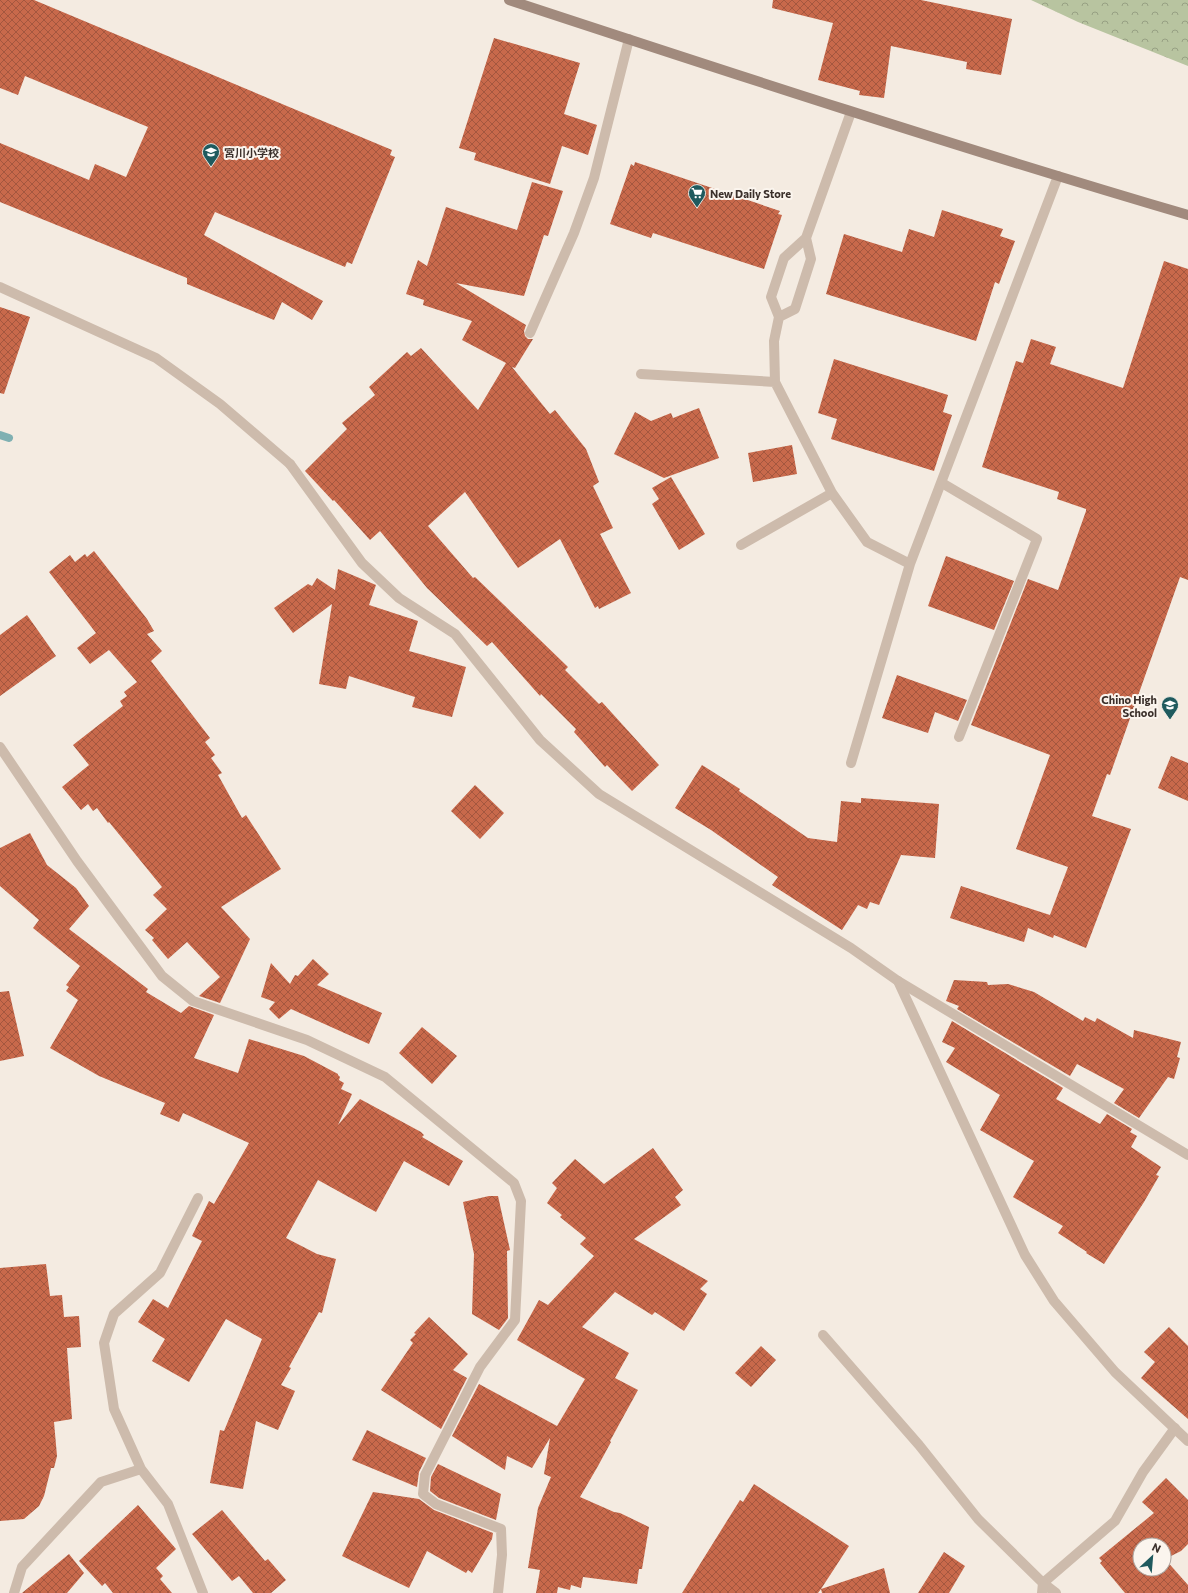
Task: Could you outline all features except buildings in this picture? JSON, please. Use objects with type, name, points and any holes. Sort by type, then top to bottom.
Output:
[{"type":"street","points":[[509,0],[851,112],[1058,176],[1188,214]]},
{"type":"street","points":[[530,333],[574,233],[594,178],[629,39]]},
{"type":"street","points":[[851,112],[806,238],[784,258],[771,297],[779,317],[774,341],[774,382],[832,493],[867,542],[910,564]]},
{"type":"street","points":[[851,763],[910,564],[942,484],[1058,176]]},
{"type":"street","points":[[779,317],[795,309],[811,259],[806,238]]},
{"type":"street","points":[[0,287],[156,358],[220,404],[290,464],[362,563],[399,598],[455,634],[540,740],[599,794],[851,948],[898,981],[1188,1155]]},
{"type":"street","points":[[641,374],[774,382]]},
{"type":"street","points":[[942,484],[1037,539],[959,737]]},
{"type":"street","points":[[741,545],[832,493]]},
{"type":"street","points":[[0,747],[77,861],[162,976],[193,1001],[307,1040],[385,1077],[514,1183],[521,1201],[515,1320],[480,1367],[426,1474],[423,1494],[436,1504],[501,1529],[502,1555],[498,1593]]},
{"type":"street","points":[[898,981],[1025,1255],[1054,1301],[1115,1372],[1188,1441]]},
{"type":"street","points":[[198,1198],[160,1273],[114,1314],[104,1343],[114,1409],[141,1469],[168,1504],[203,1593]]},
{"type":"street","points":[[823,1335],[919,1445],[978,1519],[1042,1588],[1056,1593]]},
{"type":"street","points":[[1042,1588],[1115,1520],[1143,1472],[1175,1428]]},
{"type":"street","points":[[14,1593],[22,1567],[101,1482],[141,1469]]},
{"type":"green space","points":[[1031,0],[1188,0],[1188,66],[1078,22]]},
{"type":"waterway","points":[[0,435],[9,438]]},
{"type":"place","name":"宮川小学校","points":[[211,167]]},
{"type":"place","name":"New Daily Store","points":[[697,208]]},
{"type":"place","name":"Chino High School","points":[[1170,720]]}]
